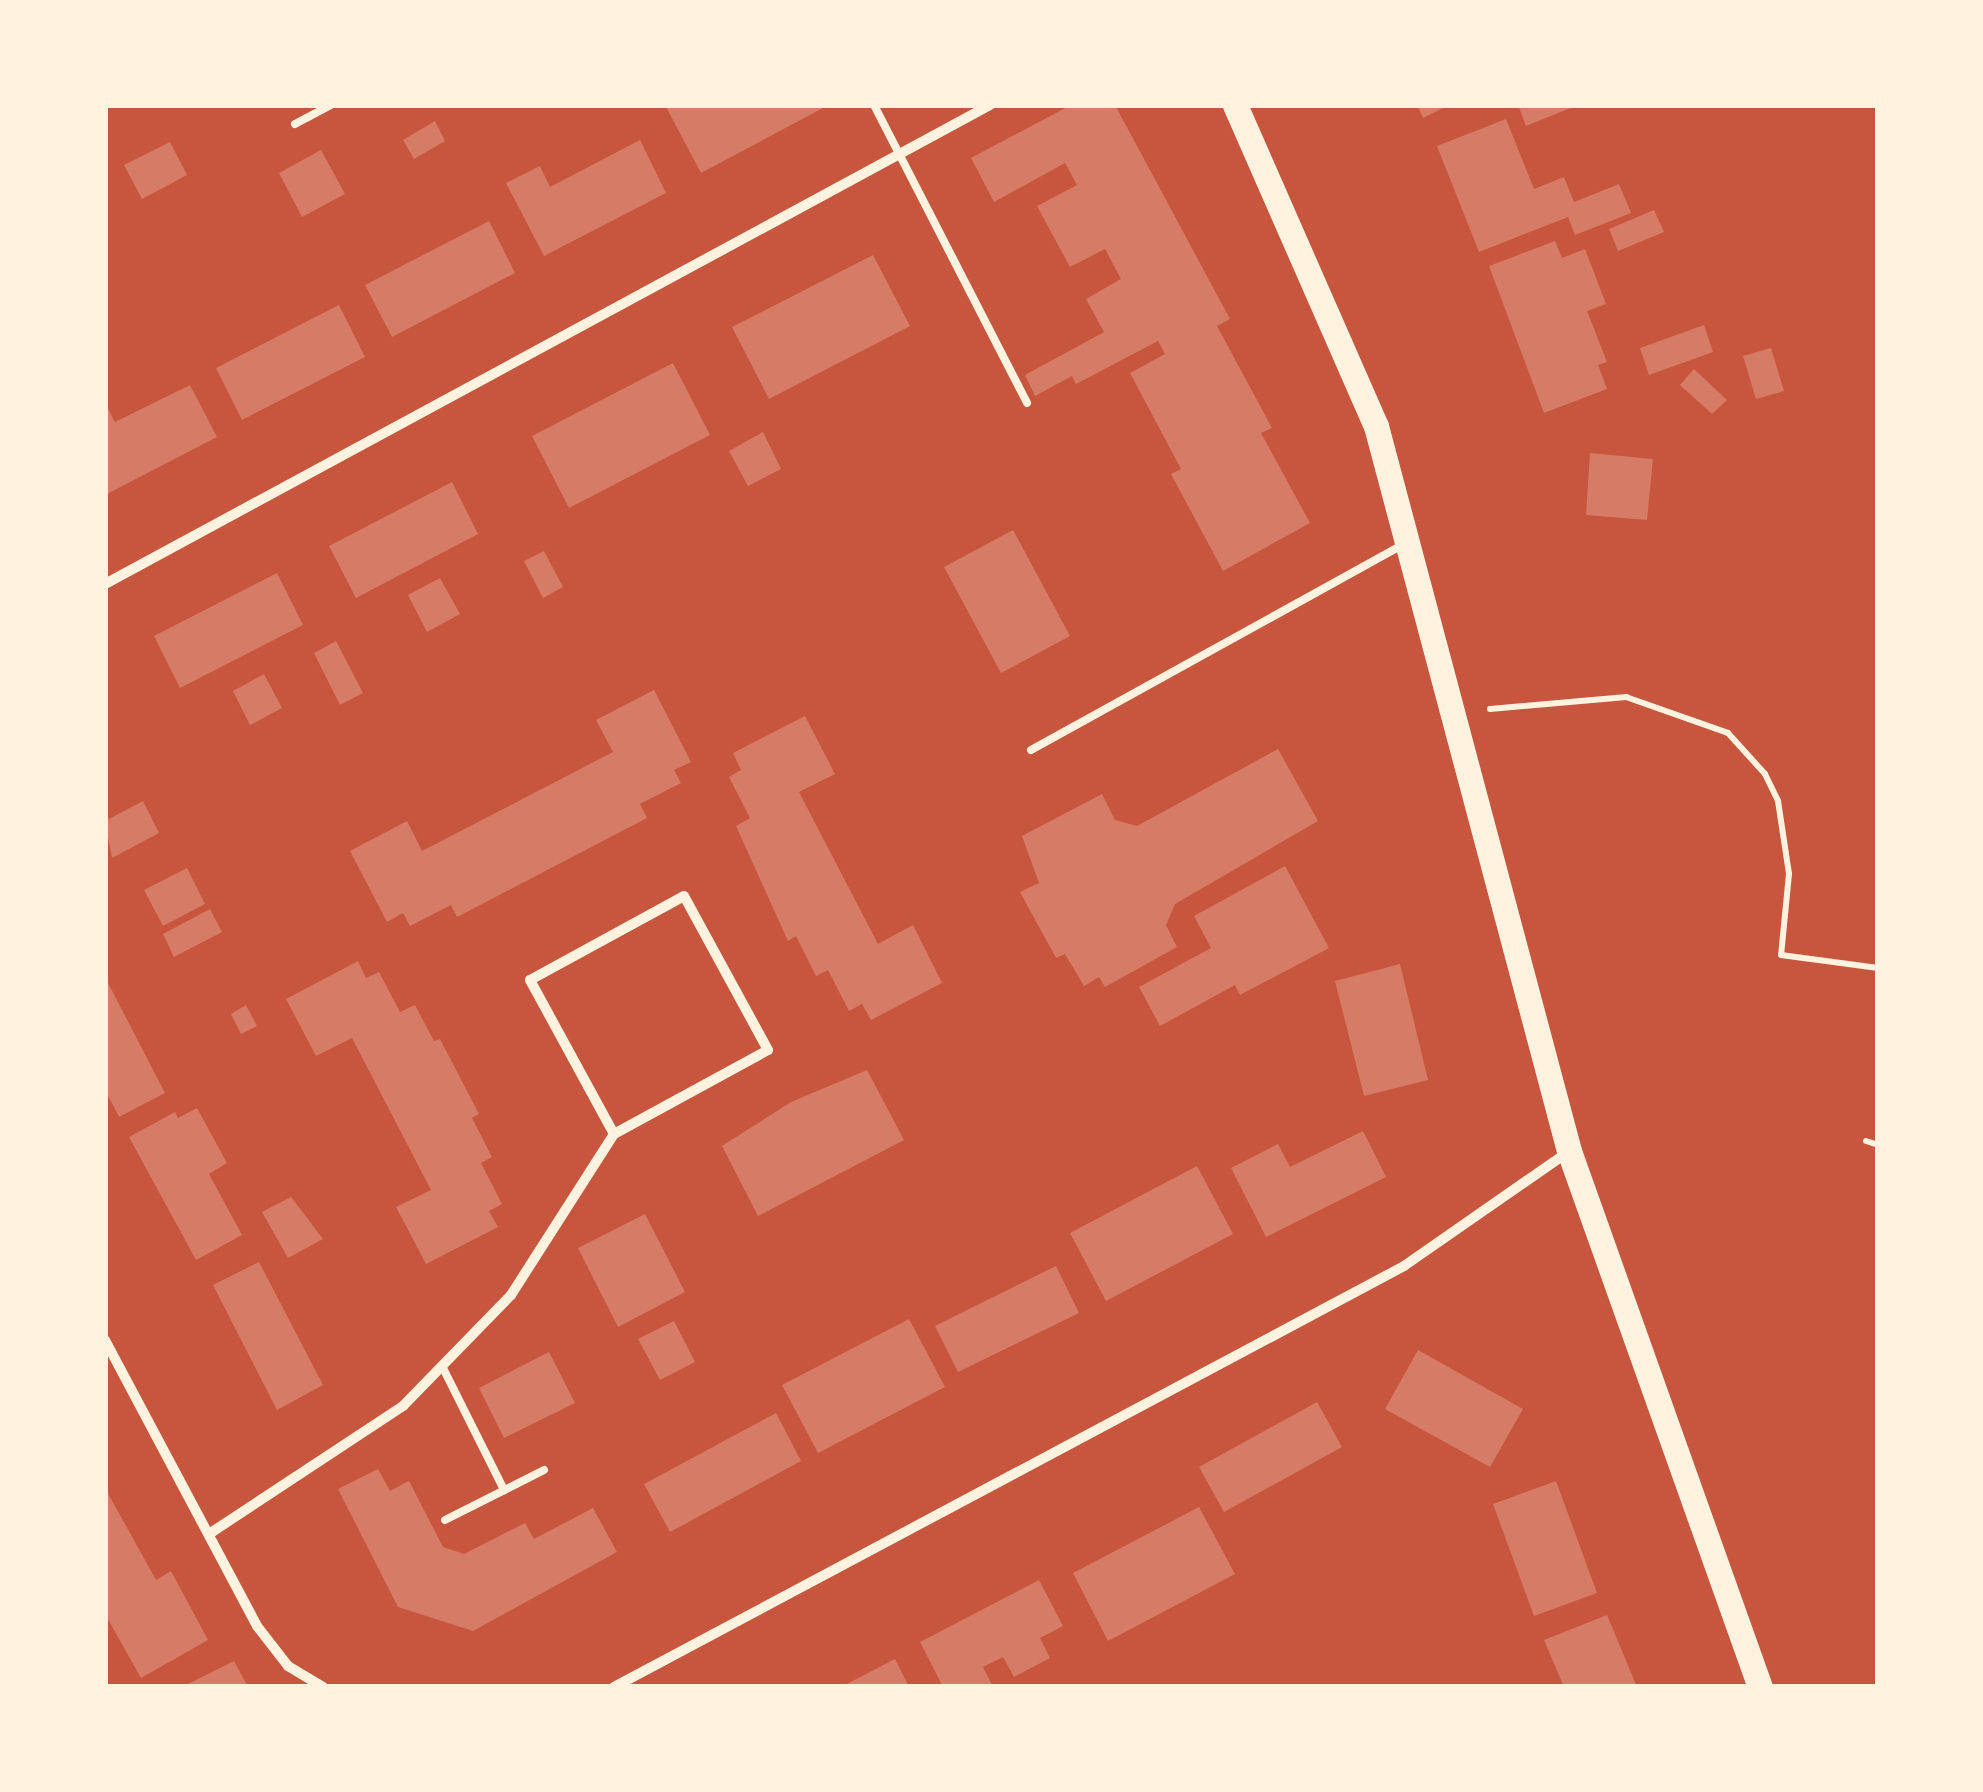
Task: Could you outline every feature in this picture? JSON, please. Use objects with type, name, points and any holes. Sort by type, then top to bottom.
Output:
[{"type":"main road","points":[[1234,105],[1376,426],[1569,1151],[1760,1687]]},
{"type":"street","points":[[105,584],[990,105]]},
{"type":"street","points":[[212,1532],[403,1406],[511,1295],[614,1134],[768,1050],[684,896],[530,980],[614,1134]]},
{"type":"street","points":[[614,1687],[1404,1266],[1569,1151]]},
{"type":"street","points":[[105,1340],[274,1650],[323,1687]]},
{"type":"lane","points":[[295,124],[330,105]]},
{"type":"lane","points":[[874,105],[1027,404]]},
{"type":"lane","points":[[1031,750],[1409,541]]},
{"type":"lane","points":[[442,1366],[504,1490]]},
{"type":"lane","points":[[444,1520],[544,1470]]},
{"type":"path","points":[[1521,703],[1626,697],[1728,733],[1766,774],[1778,802],[1788,874],[1781,954],[1878,968]]},
{"type":"path","points":[[1866,1141],[1878,1145]]},
{"type":"building","points":[[665,105],[821,105],[823,108],[701,173]]},
{"type":"building","points":[[1071,105],[1115,105],[1230,319],[1217,326],[1272,428],[1261,433],[1310,523],[1223,571],[1171,474],[1181,469],[1130,373],[1165,354],[1158,341],[1076,384],[1072,376],[1035,396],[1025,375],[1104,332],[1086,299],[1121,279],[1105,249],[1070,267],[1037,206],[1077,185],[1065,163],[994,202],[971,158]]},
{"type":"building","points":[[1417,105],[1449,105],[1423,118]]},
{"type":"building","points":[[1518,105],[1578,105],[1526,126]]},
{"type":"building","points":[[1506,119],[1534,189],[1564,177],[1574,202],[1619,184],[1631,213],[1575,235],[1568,217],[1479,252],[1437,146]]},
{"type":"building","points":[[435,121],[445,141],[414,159],[403,140]]},
{"type":"building","points":[[640,140],[666,193],[544,256],[506,183],[540,166],[550,187]]},
{"type":"building","points":[[170,142],[187,175],[142,199],[124,165]]},
{"type":"building","points":[[321,150],[345,194],[302,217],[279,173]]},
{"type":"building","points":[[1654,210],[1664,232],[1618,251],[1609,229]]},
{"type":"building","points":[[489,221],[515,273],[392,337],[365,285]]},
{"type":"building","points":[[1555,241],[1562,258],[1585,249],[1606,304],[1587,311],[1607,362],[1598,365],[1607,389],[1544,413],[1489,266]]},
{"type":"building","points":[[873,255],[910,326],[769,399],[732,327]]},
{"type":"building","points":[[339,305],[365,357],[242,420],[216,368]]},
{"type":"building","points":[[1704,325],[1713,352],[1649,375],[1640,348]]},
{"type":"building","points":[[1771,348],[1784,391],[1756,399],[1743,356]]},
{"type":"building","points":[[673,363],[710,435],[569,508],[532,436]]},
{"type":"building","points":[[1694,369],[1727,400],[1712,414],[1680,385]]},
{"type":"building","points":[[190,385],[217,437],[105,495],[105,403],[115,422]]},
{"type":"building","points":[[763,432],[781,469],[748,486],[729,451]]},
{"type":"building","points":[[1590,453],[1653,459],[1647,520],[1586,515]]},
{"type":"building","points":[[452,482],[478,534],[356,598],[329,546]]},
{"type":"building","points":[[1013,530],[1070,636],[1001,673],[944,567]]},
{"type":"building","points":[[544,551],[563,587],[543,598],[524,561]]},
{"type":"building","points":[[277,573],[303,625],[180,688],[154,636]]},
{"type":"building","points":[[440,578],[460,614],[427,632],[408,595]]},
{"type":"building","points":[[336,641],[363,693],[340,705],[314,653]]},
{"type":"building","points":[[264,674],[282,708],[250,725],[233,691]]},
{"type":"building","points":[[654,690],[691,762],[674,770],[681,783],[640,804],[647,818],[457,917],[451,905],[410,926],[403,913],[387,922],[350,851],[407,821],[422,851],[613,752],[596,720]]},
{"type":"building","points":[[805,716],[835,774],[799,792],[878,944],[913,925],[942,983],[871,1020],[862,1004],[849,1011],[828,970],[816,976],[796,936],[788,941],[736,826],[750,818],[729,777],[741,770],[733,753]]},
{"type":"building","points":[[1278,749],[1318,821],[1175,904],[1166,925],[1177,947],[1105,987],[1099,977],[1084,986],[1065,954],[1056,958],[1020,892],[1039,883],[1022,836],[1102,794],[1115,820],[1137,826]]},
{"type":"building","points":[[143,801],[159,833],[112,858],[105,821]]},
{"type":"building","points":[[1285,866],[1329,948],[1240,995],[1235,985],[1160,1026],[1139,987],[1211,948],[1194,916]]},
{"type":"building","points":[[187,868],[205,904],[163,926],[144,890]]},
{"type":"building","points":[[210,909],[222,932],[174,957],[163,934]]},
{"type":"building","points":[[358,961],[366,978],[379,972],[400,1012],[415,1005],[434,1041],[440,1039],[479,1114],[472,1118],[492,1157],[481,1163],[502,1204],[489,1211],[498,1227],[426,1264],[396,1207],[431,1190],[352,1038],[316,1056],[286,999]]},
{"type":"building","points":[[1400,964],[1428,1080],[1364,1096],[1335,981]]},
{"type":"building","points":[[105,977],[165,1093],[119,1117],[105,1090]]},
{"type":"building","points":[[246,1005],[257,1026],[241,1034],[231,1014]]},
{"type":"building","points":[[867,1070],[904,1140],[758,1216],[722,1146],[791,1102]]},
{"type":"building","points":[[197,1108],[227,1163],[209,1174],[242,1235],[196,1260],[129,1137],[175,1112],[178,1118]]},
{"type":"building","points":[[1363,1131],[1386,1177],[1266,1237],[1231,1168],[1278,1144],[1290,1167]]},
{"type":"building","points":[[1197,1166],[1233,1234],[1106,1301],[1070,1233]]},
{"type":"building","points":[[291,1197],[323,1239],[288,1258],[262,1212]]},
{"type":"building","points":[[645,1214],[685,1292],[618,1327],[578,1248]]},
{"type":"building","points":[[259,1262],[323,1385],[277,1410],[213,1285]]},
{"type":"building","points":[[1056,1266],[1079,1313],[958,1372],[935,1326]]},
{"type":"building","points":[[909,1319],[945,1387],[818,1453],[782,1385]]},
{"type":"building","points":[[674,1321],[695,1362],[660,1380],[638,1339]]},
{"type":"building","points":[[1418,1350],[1523,1409],[1490,1467],[1385,1409]]},
{"type":"building","points":[[549,1352],[575,1403],[504,1438],[479,1388]]},
{"type":"building","points":[[1317,1402],[1342,1447],[1224,1512],[1199,1467]]},
{"type":"building","points":[[776,1413],[801,1461],[670,1532],[644,1484]]},
{"type":"building","points":[[378,1469],[390,1491],[409,1481],[443,1547],[464,1554],[525,1523],[534,1539],[593,1508],[617,1552],[473,1631],[398,1607],[338,1489]]},
{"type":"building","points":[[1556,1481],[1597,1593],[1534,1616],[1493,1504]]},
{"type":"building","points":[[105,1488],[156,1580],[171,1571],[208,1640],[141,1678],[105,1614]]},
{"type":"building","points":[[1199,1507],[1235,1574],[1108,1641],[1073,1573]]},
{"type":"building","points":[[1039,1580],[1063,1626],[1040,1638],[1050,1658],[1014,1677],[1003,1657],[983,1667],[993,1687],[943,1687],[920,1642]]},
{"type":"building","points":[[1607,1615],[1637,1687],[1564,1687],[1544,1640]]},
{"type":"building","points":[[895,1659],[909,1687],[841,1687]]},
{"type":"building","points":[[234,1661],[248,1687],[188,1684]]}]
